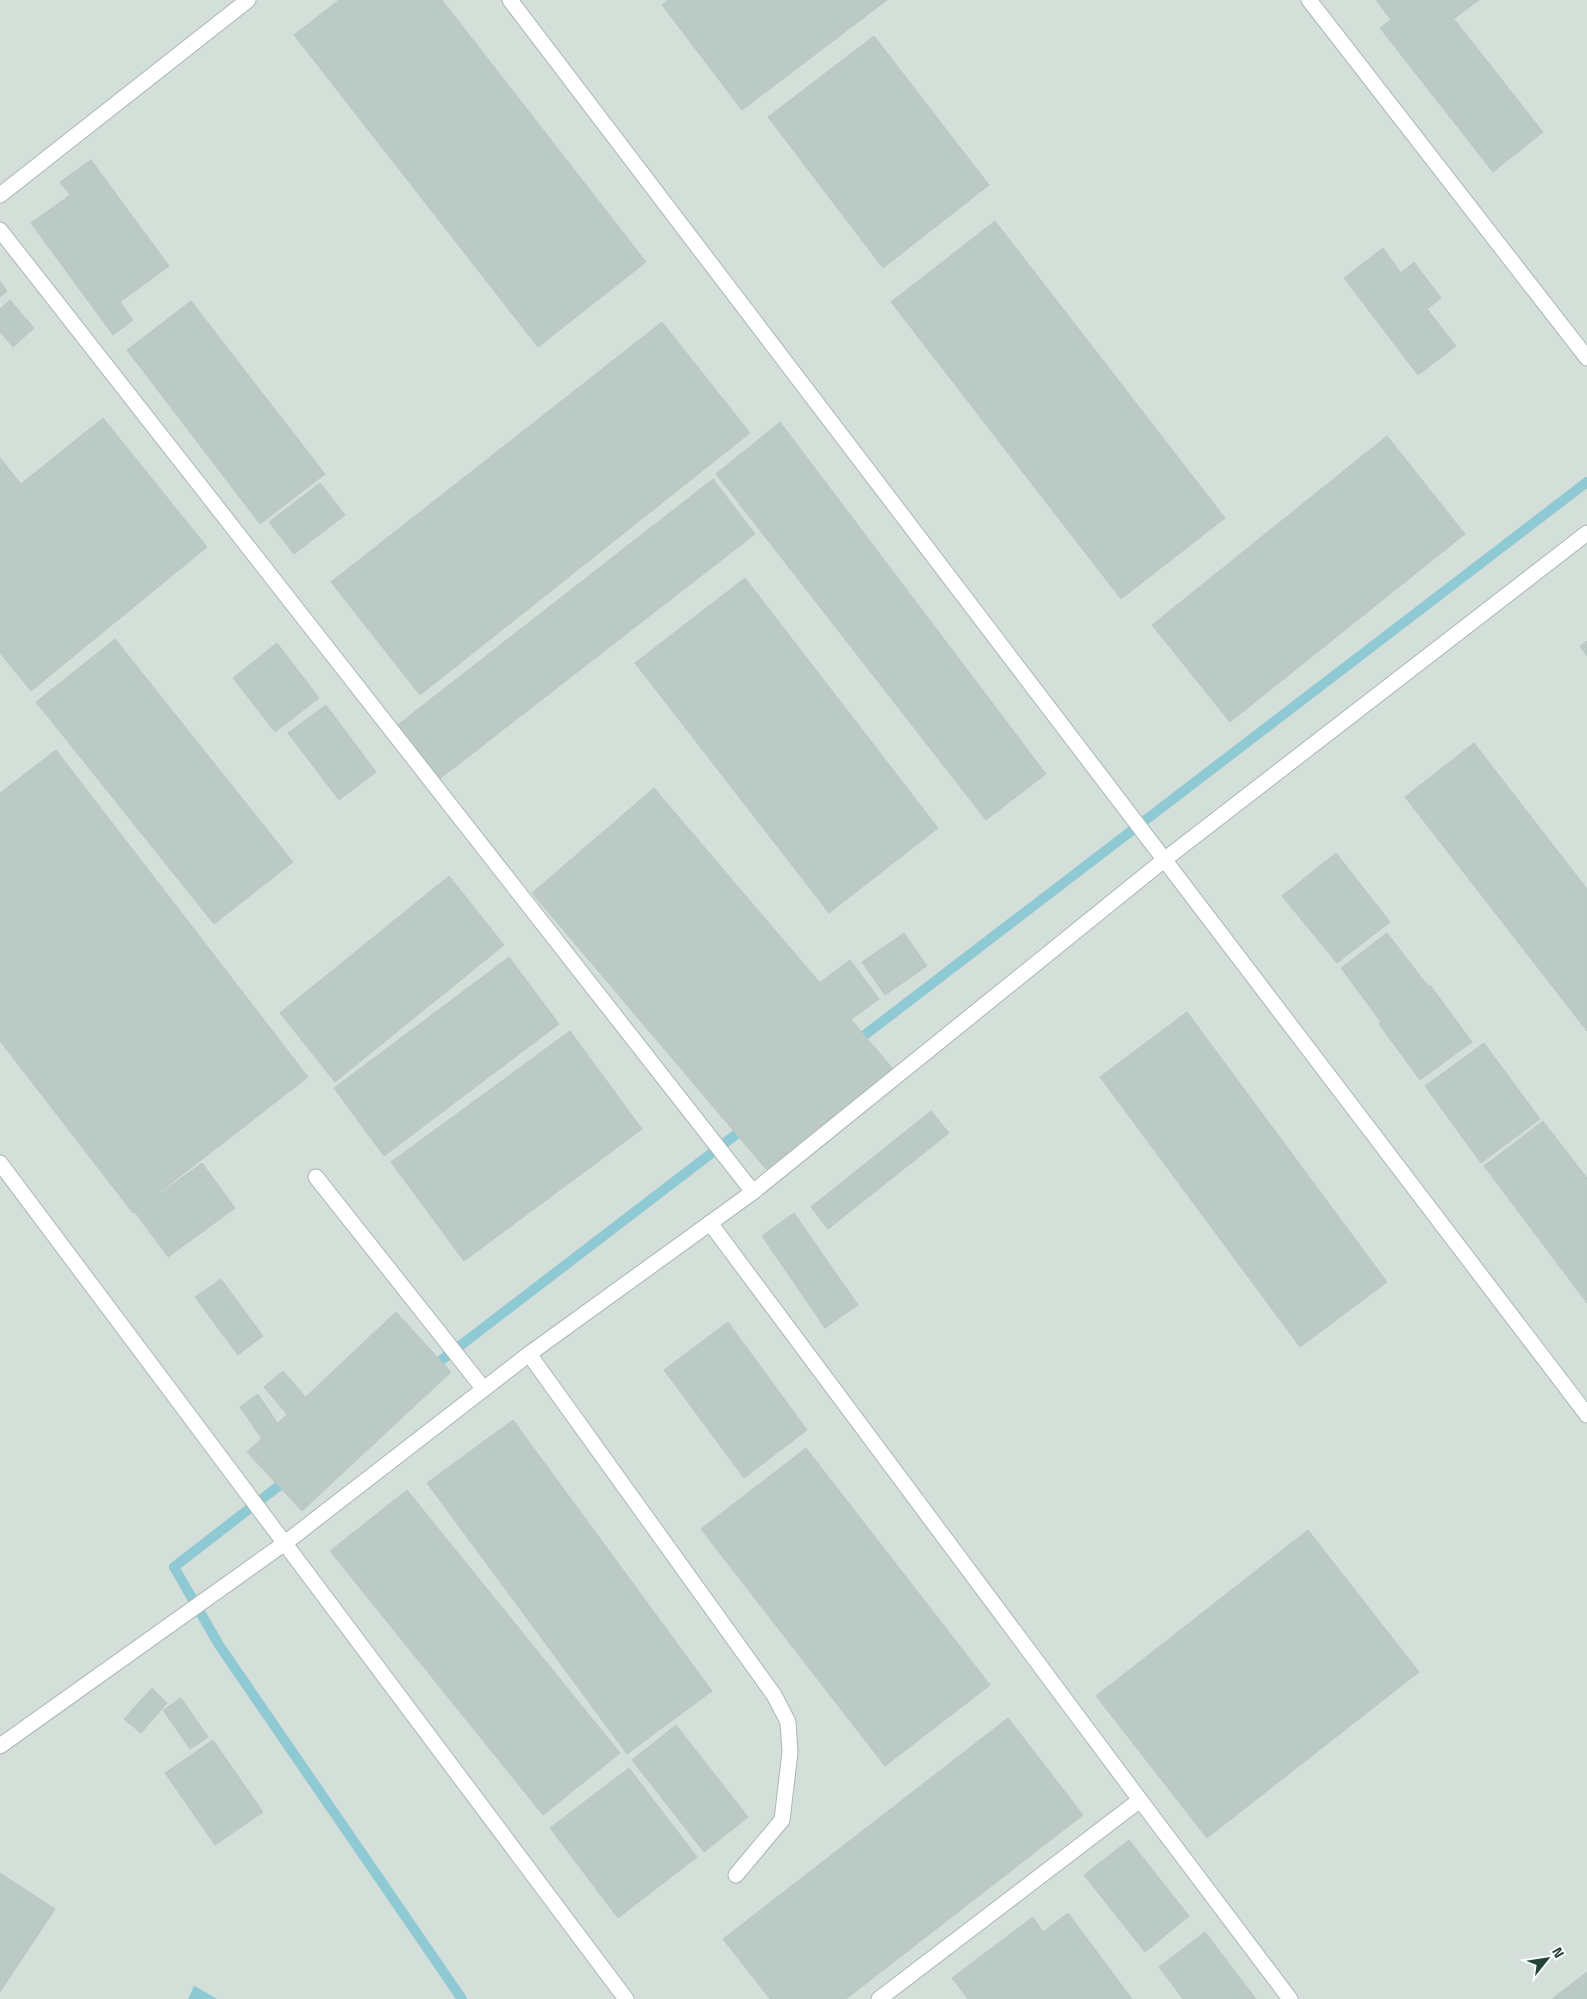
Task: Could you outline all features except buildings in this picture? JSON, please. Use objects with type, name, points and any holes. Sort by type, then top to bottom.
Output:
[{"type":"street","points":[[0,195],[248,0]]},
{"type":"street","points":[[510,0],[1587,1415]]},
{"type":"street","points":[[1309,0],[1587,358]]},
{"type":"street","points":[[0,230],[753,1192]]},
{"type":"street","points":[[0,1746],[252,1567],[483,1388],[753,1192],[1164,860],[1587,533]]},
{"type":"street","points":[[0,1163],[626,1999]]},
{"type":"street","points":[[316,1177],[483,1388]]},
{"type":"street","points":[[710,1224],[1290,1999]]},
{"type":"street","points":[[529,1354],[774,1695],[788,1722],[790,1752],[782,1820],[736,1875]]},
{"type":"street","points":[[879,1999],[1140,1800]]},
{"type":"shaded area","points":[[0,0],[1587,0],[1587,1999],[0,1999]]},
{"type":"water","points":[[195,1986],[217,1999],[188,1999]]},
{"type":"waterway","points":[[853,1044],[1587,482]]},
{"type":"waterway","points":[[431,1368],[747,1126]]},
{"type":"waterway","points":[[289,1478],[174,1567],[219,1645],[462,1999]]}]
